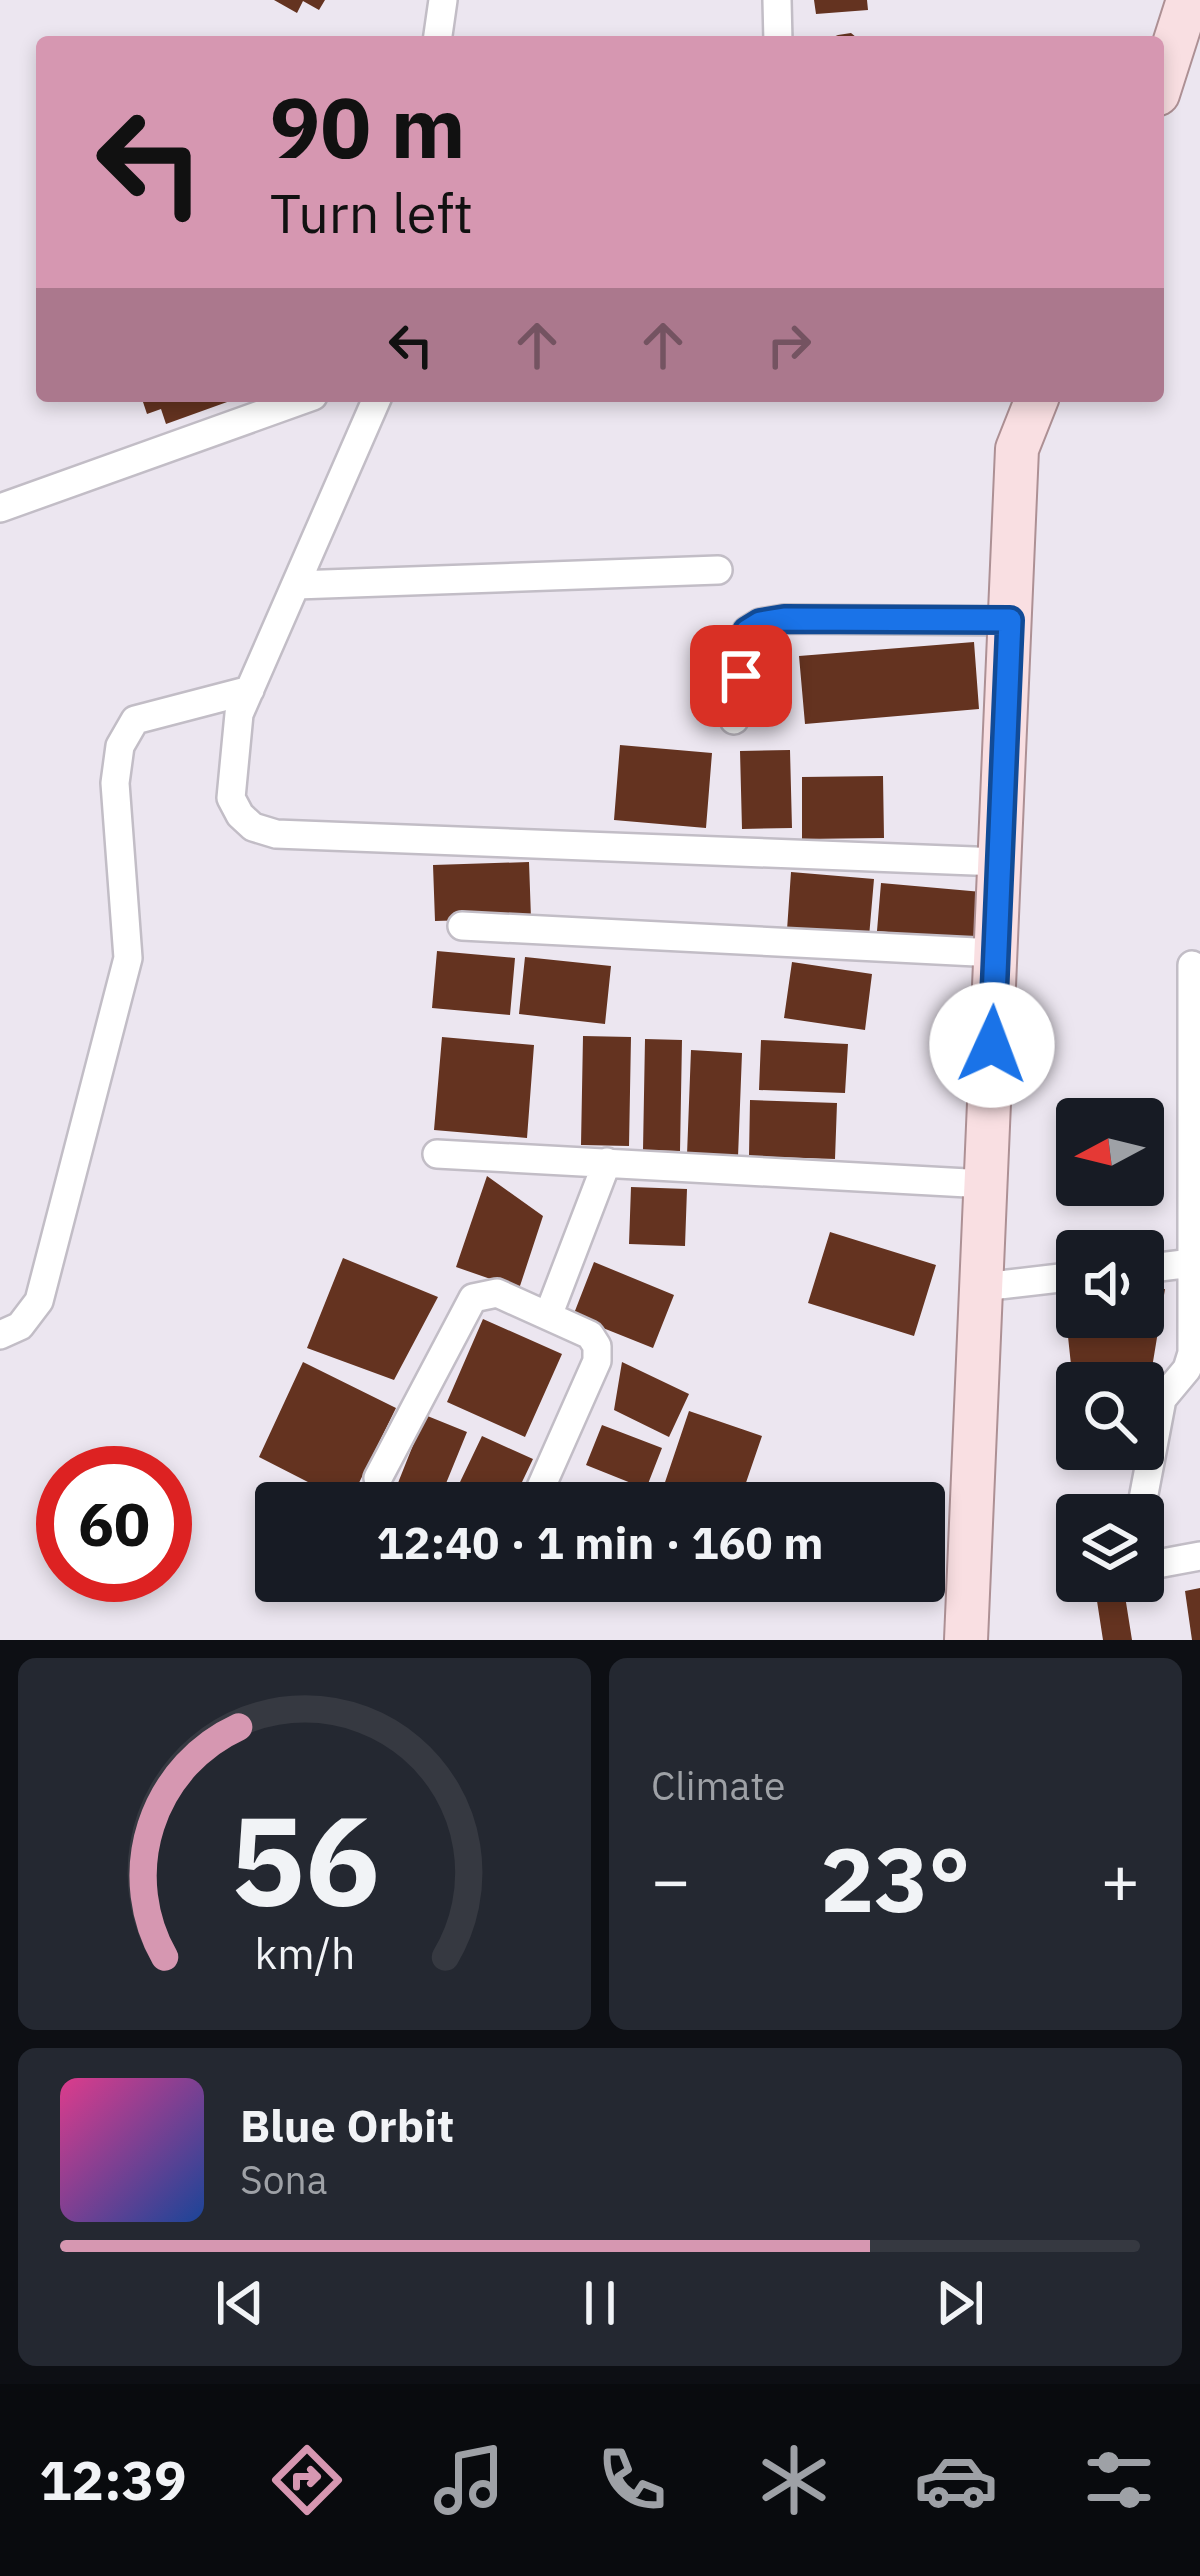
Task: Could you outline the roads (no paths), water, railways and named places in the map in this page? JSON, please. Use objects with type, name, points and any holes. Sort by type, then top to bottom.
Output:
[{"type":"main road","points":[[1177,74],[1188,0]]},
{"type":"main road","points":[[966,1640],[1017,449],[1036,402]]},
{"type":"street","points":[[438,36],[443,0]]},
{"type":"street","points":[[776,0],[778,36]]},
{"type":"street","points":[[0,508],[296,402]]},
{"type":"street","points":[[375,402],[239,714],[231,798],[253,827],[276,834],[1000,862]]},
{"type":"street","points":[[296,585],[718,570]]},
{"type":"street","points":[[734,720],[747,631],[760,623],[784,619],[1010,620]]},
{"type":"street","points":[[0,1335],[20,1326],[39,1301],[128,958],[115,783],[120,746],[135,720],[250,690]]},
{"type":"street","points":[[463,926],[995,953]]},
{"type":"street","points":[[1144,1494],[1162,1399],[1187,1370],[1192,1353],[1192,965]]},
{"type":"street","points":[[437,1154],[986,1184]]},
{"type":"street","points":[[548,1316],[607,1162]]},
{"type":"street","points":[[1164,1261],[1195,1249]]},
{"type":"street","points":[[982,1287],[1056,1278]]},
{"type":"street","points":[[378,1478],[473,1298],[497,1293],[590,1335],[597,1346],[597,1360],[543,1482]]},
{"type":"street","points":[[1164,1563],[1200,1556]]}]
